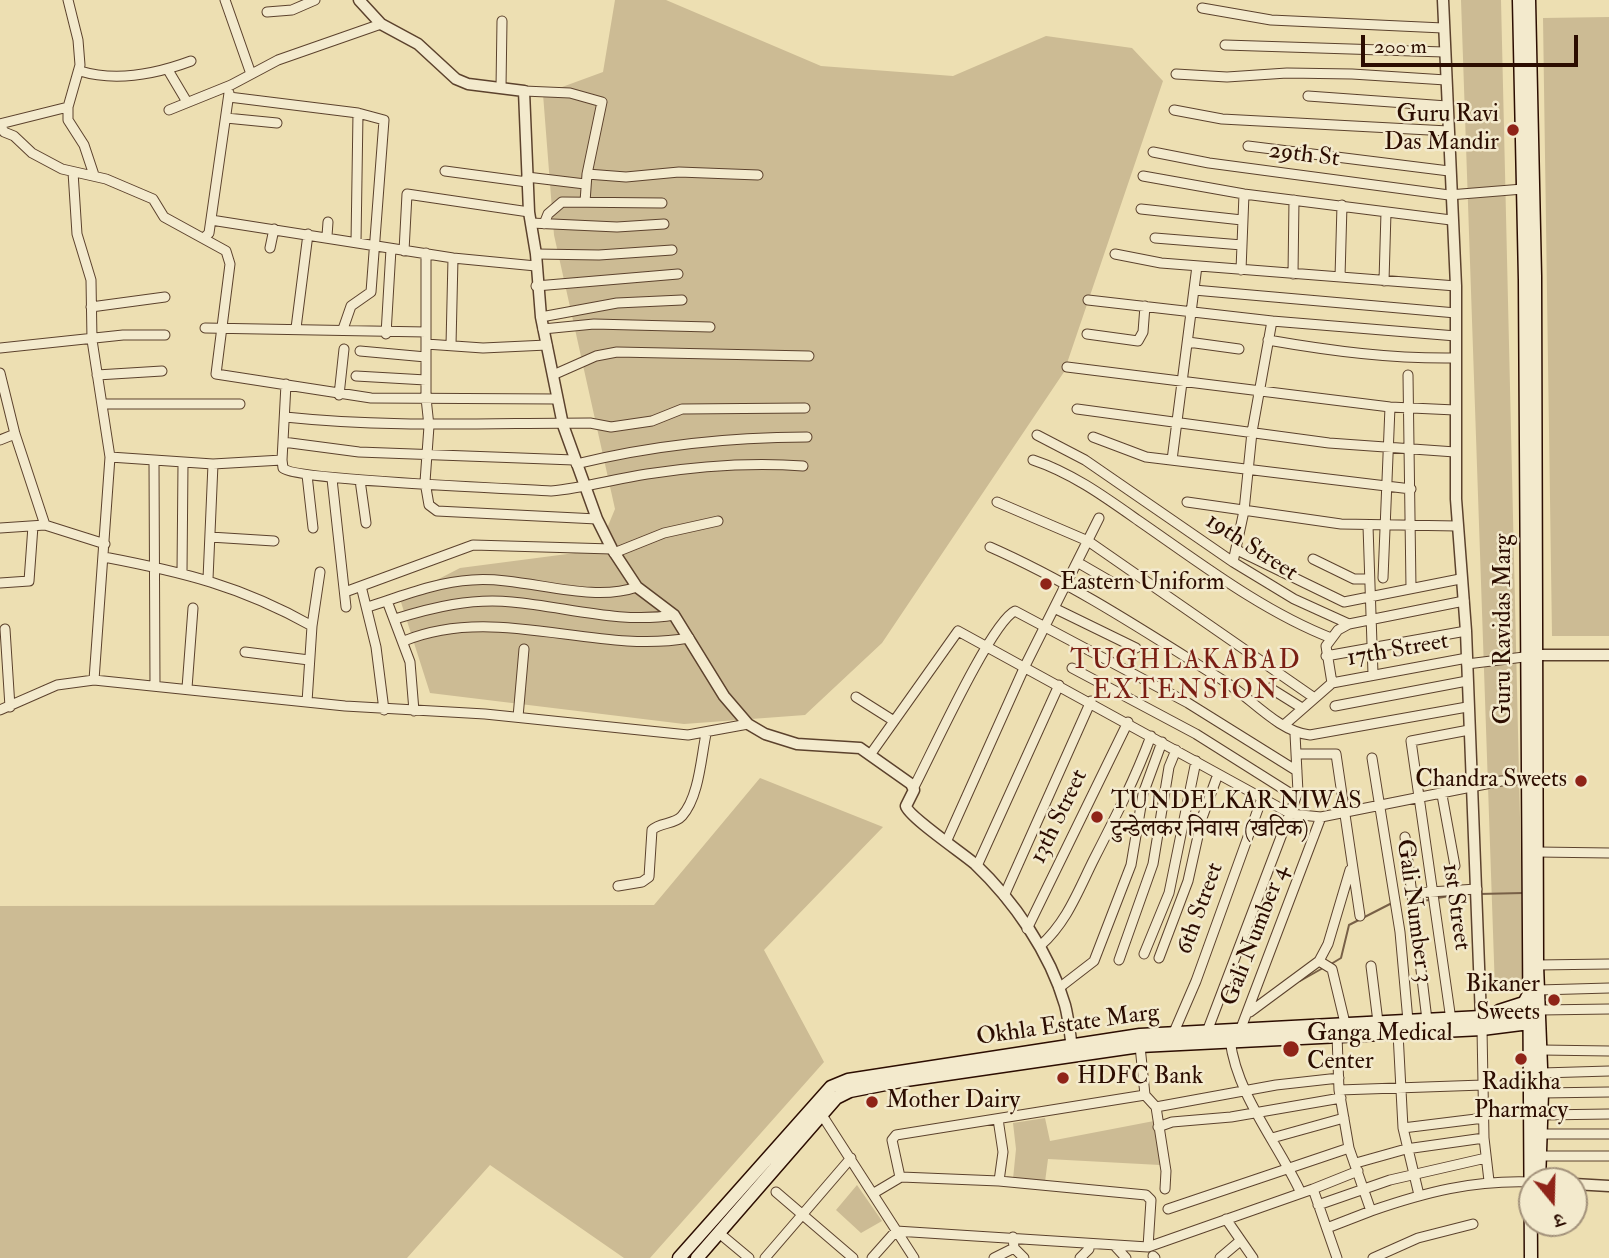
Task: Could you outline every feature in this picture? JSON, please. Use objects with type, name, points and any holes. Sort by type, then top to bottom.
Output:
[{"type":"main road","name":"Guru Ravidas Marg","points":[[1519,0],[1538,852],[1535,991]]},
{"type":"main road","name":"Guru Ravidas Marg","points":[[1529,0],[1535,276],[1532,656],[1528,779],[1537,1016],[1534,1167]]},
{"type":"main road","points":[[1486,1021],[1502,1010],[1524,1003],[1535,991]]},
{"type":"main road","name":"Okhla Estate Marg","points":[[1072,1049],[1398,1034],[1537,1016]]},
{"type":"main road","name":"Okhla Estate Marg","points":[[697,1258],[819,1110],[831,1087],[848,1080],[1174,1032],[1427,1020],[1486,1021],[1504,1027],[1537,1016]]},
{"type":"main road","points":[[1504,1027],[1537,1045]]},
{"type":"main road","name":"Guru Ravidas Marg","points":[[1537,1045],[1542,1073],[1541,1156],[1538,1167]]},
{"type":"main road","name":"Okhla Estate Marg","points":[[679,1258],[819,1110]]},
{"type":"main road","name":"Guru Ravidas Marg","points":[[1531,1258],[1532,1237]]},
{"type":"main road","points":[[1539,1237],[1539,1258]]},
{"type":"street","points":[[68,0],[78,40],[80,71],[68,107],[71,128],[84,145],[94,176]]},
{"type":"street","points":[[225,0],[251,74]]},
{"type":"street","points":[[267,12],[292,10],[315,0]]},
{"type":"street","points":[[359,0],[381,24],[418,44],[456,79],[468,84],[524,91],[570,93],[603,102],[586,179],[585,202]]},
{"type":"street","points":[[1443,0],[1449,195],[1456,286],[1457,526],[1466,631],[1477,889],[1486,1021],[1483,1085],[1489,1181]]},
{"type":"street","points":[[1202,8],[1271,20],[1443,28]]},
{"type":"street","points":[[501,87],[502,21]]},
{"type":"street","points":[[169,110],[231,85],[293,54],[381,24]]},
{"type":"street","points":[[1225,45],[1444,52]]},
{"type":"street","points":[[80,71],[117,76],[168,70],[191,61]]},
{"type":"street","points":[[168,70],[187,102]]},
{"type":"street","points":[[1176,74],[1227,77],[1287,73],[1352,74],[1446,80]]},
{"type":"street","points":[[204,237],[209,233],[231,85]]},
{"type":"street","points":[[524,91],[527,180],[536,254],[536,286],[542,323],[557,399],[575,462],[597,519],[613,551],[637,587],[674,615],[733,709],[748,724],[765,734],[797,744],[860,747],[914,788]]},
{"type":"street","points":[[1308,96],[1447,106]]},
{"type":"street","points":[[229,97],[358,113],[385,122],[372,292],[351,306],[344,329]]},
{"type":"street","points":[[68,107],[0,124],[4,132],[14,136],[32,153],[73,172],[94,176],[153,199],[164,217],[178,227],[204,237],[226,251],[230,259],[216,374],[371,398],[557,399]]},
{"type":"street","points":[[1174,110],[1222,119],[1448,131]]},
{"type":"street","points":[[355,242],[358,113]]},
{"type":"street","points":[[226,118],[276,123]]},
{"type":"street","points":[[1248,146],[1449,171]]},
{"type":"street","name":"29th St","points":[[1153,152],[1209,163],[1449,195],[1523,189]]},
{"type":"street","points":[[445,171],[527,180],[626,177],[679,172],[758,175]]},
{"type":"street","points":[[73,172],[77,234],[91,280],[92,340],[110,457],[94,680]]},
{"type":"street","points":[[1143,176],[1244,194],[1451,220]]},
{"type":"street","points":[[404,251],[407,194],[530,218],[544,224],[617,227],[664,224]]},
{"type":"street","points":[[1241,270],[1244,194]]},
{"type":"street","points":[[1293,274],[1294,200]]},
{"type":"street","points":[[544,224],[557,204],[662,203]]},
{"type":"street","points":[[1340,277],[1342,205]]},
{"type":"street","points":[[1141,209],[1242,220]]},
{"type":"street","points":[[1384,281],[1386,212]]},
{"type":"street","points":[[211,220],[327,236],[453,258],[536,266]]},
{"type":"street","points":[[327,236],[328,222]]},
{"type":"street","points":[[270,248],[274,229]]},
{"type":"street","points":[[296,328],[309,234]]},
{"type":"street","points":[[1155,237],[1242,245]]},
{"type":"street","points":[[386,334],[391,249]]},
{"type":"street","points":[[536,254],[599,255],[672,250]]},
{"type":"street","points":[[426,253],[426,398],[429,426],[425,482],[429,505],[437,512],[597,519]]},
{"type":"street","points":[[1115,254],[1197,266],[1456,286]]},
{"type":"street","points":[[451,345],[453,258]]},
{"type":"street","points":[[1172,460],[1197,266]]},
{"type":"street","points":[[536,286],[678,274]]},
{"type":"street","points":[[1194,290],[1456,313]]},
{"type":"street","points":[[91,307],[165,297]]},
{"type":"street","points":[[542,323],[617,303],[682,300]]},
{"type":"street","points":[[1088,300],[1272,321],[1456,336]]},
{"type":"street","points":[[1087,334],[1138,341],[1143,332],[1145,306]]},
{"type":"street","points":[[1233,562],[1244,511],[1252,432],[1272,321]]},
{"type":"street","points":[[542,323],[710,327]]},
{"type":"street","points":[[205,328],[344,329],[386,334],[426,332]]},
{"type":"street","points":[[0,348],[123,335],[165,335]]},
{"type":"street","points":[[1268,340],[1335,352],[1409,359],[1456,358]]},
{"type":"street","points":[[1188,342],[1239,349]]},
{"type":"street","points":[[426,344],[483,348],[547,345]]},
{"type":"street","points":[[339,395],[344,349]]},
{"type":"street","points":[[360,351],[426,357]]},
{"type":"street","points":[[553,375],[596,356],[617,352],[809,356]]},
{"type":"street","points":[[1067,367],[1390,407],[1455,410]]},
{"type":"street","points":[[97,375],[162,370]]},
{"type":"street","points":[[0,374],[15,434],[45,525]]},
{"type":"street","points":[[1408,375],[1411,588]]},
{"type":"street","points":[[356,376],[426,380]]},
{"type":"street","points":[[286,384],[282,460],[285,471],[332,479],[551,491],[586,488],[647,474],[706,467],[765,463],[803,466]]},
{"type":"street","points":[[102,404],[240,404]]},
{"type":"street","points":[[1382,578],[1390,407]]},
{"type":"street","points":[[285,416],[352,424],[623,425],[652,421],[682,409],[805,408]]},
{"type":"street","points":[[1077,408],[1387,449],[1455,452]]},
{"type":"street","points":[[0,440],[15,434]]},
{"type":"street","name":"19th Street","points":[[1037,435],[1085,460],[1233,562],[1294,599],[1349,624]]},
{"type":"street","points":[[283,442],[359,452],[428,453],[575,462],[628,451],[730,437],[807,437]]},
{"type":"street","points":[[1093,438],[1122,450],[1172,460],[1411,489]]},
{"type":"street","points":[[110,457],[183,464],[282,460]]},
{"type":"street","points":[[1033,460],[1085,484],[1229,583],[1302,626],[1331,638]]},
{"type":"street","points":[[154,461],[155,685]]},
{"type":"street","points":[[182,572],[183,464]]},
{"type":"street","points":[[208,579],[213,464]]},
{"type":"street","points":[[307,475],[313,528]]},
{"type":"street","points":[[332,479],[346,607]]},
{"type":"street","points":[[360,480],[366,523]]},
{"type":"street","points":[[997,502],[1088,541],[1313,697]]},
{"type":"street","points":[[1187,502],[1368,526],[1457,526]]},
{"type":"street","points":[[947,840],[1025,666],[1100,518]]},
{"type":"street","points":[[345,592],[473,545],[613,551],[664,533],[718,521]]},
{"type":"street","points":[[0,528],[45,525],[105,544]]},
{"type":"street","points":[[0,583],[29,581],[33,526]]},
{"type":"street","points":[[1368,526],[1370,648],[1373,674]]},
{"type":"street","points":[[210,537],[274,541]]},
{"type":"street","points":[[990,547],[1177,651],[1236,689],[1296,734],[1310,735],[1468,707]]},
{"type":"street","points":[[1237,550],[1337,601],[1460,579]]},
{"type":"street","points":[[104,557],[208,579],[269,602],[312,626]]},
{"type":"street","points":[[1313,559],[1354,579],[1368,579]]},
{"type":"street","points":[[1077,562],[1115,584]]},
{"type":"street","points":[[307,702],[312,626],[320,572]]},
{"type":"street","points":[[368,607],[442,583],[473,579],[528,582],[607,594],[637,587]]},
{"type":"street","points":[[361,586],[368,607],[384,710]]},
{"type":"street","points":[[387,601],[410,662],[414,711]]},
{"type":"street","points":[[1332,683],[1326,646],[1331,638],[1349,624],[1464,601]]},
{"type":"street","points":[[395,619],[456,602],[510,602],[626,619],[674,615]]},
{"type":"street","points":[[187,688],[193,608]]},
{"type":"street","points":[[1054,608],[1136,648]]},
{"type":"street","points":[[1072,1049],[1065,1006],[1041,946],[977,866],[947,840],[909,814],[905,806],[987,647],[1006,618],[1015,611],[1045,626],[1188,703],[1297,771]]},
{"type":"street","points":[[404,641],[426,632],[473,627],[636,642],[689,638]]},
{"type":"street","points":[[5,629],[10,707]]},
{"type":"street","points":[[1326,656],[1466,631]]},
{"type":"street","points":[[870,755],[956,632],[961,632],[1091,701],[1291,814],[1321,817],[1442,795],[1501,781],[1528,779]]},
{"type":"street","points":[[518,717],[524,649]]},
{"type":"street","points":[[245,653],[309,660]]},
{"type":"street","points":[[1532,656],[1609,655]]},
{"type":"street","name":"17th Street","points":[[1284,725],[1332,683],[1373,674],[1467,661],[1532,656]]},
{"type":"street","points":[[1072,668],[1196,734],[1296,797]]},
{"type":"street","points":[[0,710],[57,685],[94,680],[384,710],[518,717],[688,735],[706,734],[748,724]]},
{"type":"street","points":[[1335,706],[1467,681]]},
{"type":"street","points":[[977,866],[1059,685]]},
{"type":"street","points":[[1270,688],[1302,708]]},
{"type":"street","points":[[856,697],[894,721]]},
{"type":"street","points":[[1004,897],[1091,701]]},
{"type":"street","name":"13th Street","points":[[1027,929],[1128,722]]},
{"type":"street","name":"1st Street","points":[[1451,1020],[1411,741],[1469,730]]},
{"type":"street","points":[[618,886],[642,882],[649,877],[652,830],[684,814],[696,780],[706,734]]},
{"type":"street","points":[[1208,1029],[1291,814],[1296,797],[1296,734]]},
{"type":"street","points":[[1041,946],[1053,935],[1075,902],[1137,773],[1151,736]]},
{"type":"street","points":[[1059,988],[1094,961],[1131,865],[1143,794],[1162,742]]},
{"type":"street","points":[[1119,960],[1153,864],[1169,767],[1176,750]]},
{"type":"street","points":[[1296,754],[1336,754],[1342,813],[1360,916]]},
{"type":"street","name":"Gali Number 3","points":[[1372,758],[1399,932],[1408,1021]]},
{"type":"street","points":[[1144,954],[1169,893],[1196,761]]},
{"type":"street","points":[[1158,958],[1188,881],[1202,818],[1218,774]]},
{"type":"street","points":[[1442,795],[1455,866]]},
{"type":"street","name":"6th Street","points":[[1174,1032],[1196,981],[1262,798]]},
{"type":"street","name":"Gali Number 4","points":[[1241,1028],[1249,1013],[1321,817]]},
{"type":"street","points":[[1405,838],[1414,893],[1427,1020]]},
{"type":"street","points":[[1538,852],[1609,853]]},
{"type":"street","points":[[1249,1013],[1319,961],[1328,944],[1351,869]]},
{"type":"street","points":[[1414,893],[1477,889]]},
{"type":"street","points":[[1319,961],[1332,969],[1345,1023]]},
{"type":"street","points":[[1537,965],[1609,964]]},
{"type":"street","points":[[1371,966],[1378,1022]]},
{"type":"street","points":[[1535,991],[1609,988]]},
{"type":"street","points":[[1537,1016],[1609,1009]]},
{"type":"street","points":[[1398,1034],[1403,1128],[1419,1195]]},
{"type":"street","points":[[1337,1035],[1340,1094],[1349,1147],[1371,1211]]},
{"type":"street","points":[[1230,1040],[1233,1062],[1246,1091],[1290,1168],[1301,1193]]},
{"type":"street","points":[[1537,1045],[1609,1051]]},
{"type":"street","points":[[1140,1046],[1145,1095],[1156,1107],[1166,1171],[1165,1189]]},
{"type":"street","points":[[1542,1073],[1609,1071]]},
{"type":"street","points":[[1156,1107],[1339,1078]]},
{"type":"street","points":[[1158,1127],[1172,1122],[1258,1112],[1340,1094],[1401,1088],[1483,1085]]},
{"type":"street","points":[[1542,1093],[1609,1092]]},
{"type":"street","points":[[900,1177],[892,1140],[896,1135],[1145,1095]]},
{"type":"street","points":[[819,1110],[914,1258]]},
{"type":"street","points":[[1542,1115],[1609,1114]]},
{"type":"street","points":[[1272,1138],[1344,1118]]},
{"type":"street","points":[[1403,1128],[1484,1118]]},
{"type":"street","points":[[998,1119],[1003,1152],[999,1181]]},
{"type":"street","points":[[1541,1134],[1609,1134]]},
{"type":"street","points":[[896,1231],[1148,1247],[1312,1189],[1357,1167],[1406,1149],[1485,1138]]},
{"type":"street","points":[[1168,1209],[1349,1147]]},
{"type":"street","points":[[1541,1156],[1609,1156]]},
{"type":"street","points":[[765,1258],[801,1212],[851,1158]]},
{"type":"street","points":[[1318,1205],[1364,1188],[1486,1158]]},
{"type":"street","points":[[874,1193],[900,1177],[999,1181],[1151,1197],[1148,1247]]},
{"type":"street","points":[[1327,1228],[1419,1195],[1489,1181],[1518,1182]]},
{"type":"street","points":[[1588,1185],[1609,1186]]},
{"type":"street","points":[[1312,1189],[1337,1258]]},
{"type":"street","points":[[776,1192],[853,1258]]},
{"type":"street","points":[[1226,1219],[1253,1258]]},
{"type":"street","points":[[1373,1258],[1418,1238],[1473,1224]]},
{"type":"street","points":[[872,1258],[896,1231]]},
{"type":"street","points":[[719,1233],[749,1258]]},
{"type":"street","points":[[1013,1237],[1014,1248],[1024,1258]]},
{"type":"street","points":[[1220,1258],[1240,1241]]},
{"type":"street","points":[[1114,1245],[1125,1258]]},
{"type":"street","points":[[994,1258],[1014,1248]]},
{"type":"street","points":[[1080,1258],[1089,1249]]},
{"type":"shaded area","points":[[615,0],[666,0],[821,66],[953,76],[1046,36],[1132,48],[1163,81],[1064,372],[882,643],[805,715],[684,724],[430,693],[400,599],[460,568],[598,550],[615,509],[554,235],[543,94],[603,72]]},
{"type":"shaded area","points":[[1461,0],[1501,0],[1524,990],[1495,990]]},
{"type":"shaded area","points":[[1609,17],[1609,636],[1552,636],[1543,18]]},
{"type":"shaded area","points":[[760,778],[883,827],[764,950],[824,1062],[650,1258],[624,1258],[490,1165],[407,1258],[0,1258],[0,906],[654,905]]},
{"type":"shaded area","points":[[1045,1118],[1050,1141],[1154,1121],[1160,1165],[1048,1159],[1045,1182],[1013,1179],[1016,1149],[1013,1123]]},
{"type":"shaded area","points":[[857,1185],[882,1221],[861,1233],[836,1210]]},
{"type":"waterway","points":[[1479,894],[1523,893]]},
{"type":"waterway","points":[[1438,898],[1460,894]]},
{"type":"waterway","points":[[1417,902],[1429,900]]},
{"type":"waterway","points":[[1331,964],[1341,958],[1349,925],[1390,904]]},
{"type":"waterway","points":[[1300,981],[1323,968]]},
{"type":"place","name":"Guru Ravi Das Mandir","points":[[1513,130]]},
{"type":"place","name":"Eastern Uniform","points":[[1046,584]]},
{"type":"place","name":"Chandra Sweets","points":[[1581,781]]},
{"type":"place","name":"TUNDELKAR NIWAS टुन्डेलकर निवास (खटिक)","points":[[1097,817]]},
{"type":"place","name":"Bikaner Sweets","points":[[1554,1000]]},
{"type":"place","name":"Ganga Medical Center","points":[[1291,1049]]},
{"type":"place","name":"Radikha Pharmacy","points":[[1521,1059]]},
{"type":"place","name":"HDFC Bank","points":[[1063,1078]]},
{"type":"place","name":"Mother Dairy","points":[[872,1102]]},
{"type":"district","name":"TUGHLAKABAD EXTENSION","points":[[1186,677]]}]
